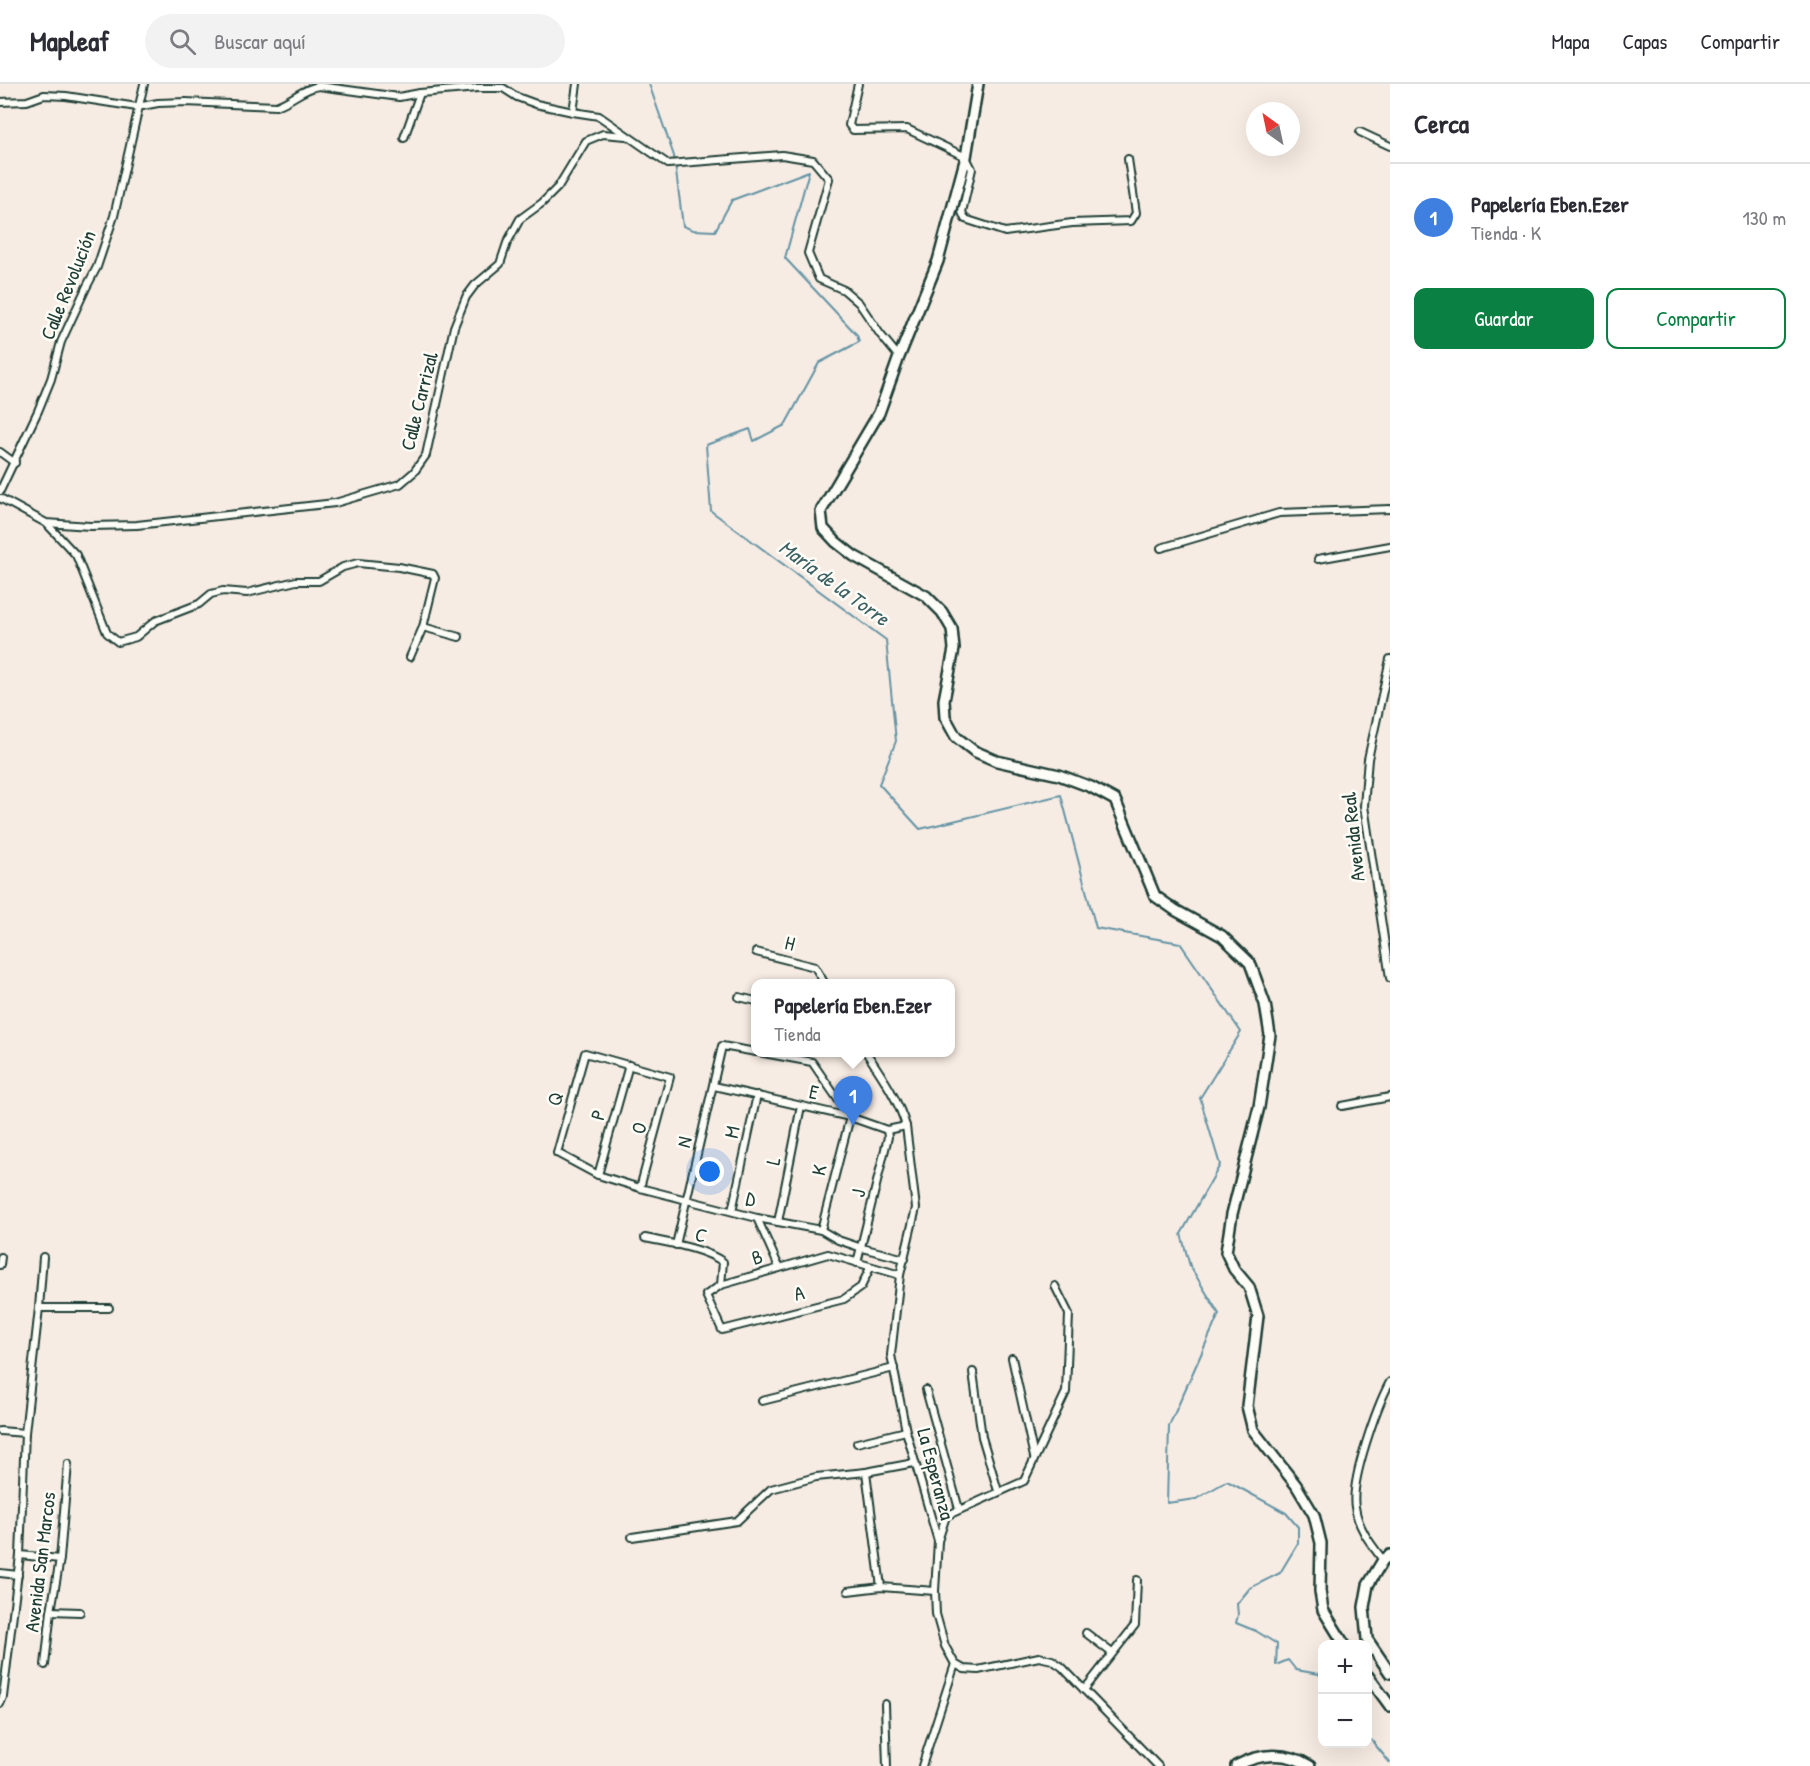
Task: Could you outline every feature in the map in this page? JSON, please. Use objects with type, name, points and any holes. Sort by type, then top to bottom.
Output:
[{"type":"main road","points":[[978,84],[966,157],[938,261],[879,412],[821,511],[823,528],[836,543],[854,556],[926,596],[942,612],[952,629],[954,649],[944,700],[945,717],[956,737],[974,751],[997,761],[1059,776],[1091,787],[1115,800],[1155,896],[1222,936],[1250,963],[1261,993],[1270,1035],[1259,1107],[1232,1214],[1226,1252],[1234,1269],[1249,1287],[1258,1316],[1247,1406],[1253,1430],[1296,1485],[1314,1515],[1321,1542],[1320,1591],[1323,1610],[1342,1640]]},
{"type":"main road","points":[[1386,1557],[1368,1585],[1364,1607],[1368,1639],[1390,1673]]},
{"type":"main road","points":[[1372,1681],[1390,1706]]},
{"type":"main road","points":[[1236,1766],[1265,1755],[1291,1757],[1310,1766]]},
{"type":"street","name":"Calle Revolución","points":[[0,491],[15,463],[51,379],[61,342],[98,267],[114,216],[144,84]]},
{"type":"street","points":[[573,112],[577,84]]},
{"type":"street","points":[[858,84],[849,125],[853,129],[907,129],[966,157],[972,169],[963,212],[965,219],[1005,232],[1072,223],[1131,221],[1136,213],[1128,159]]},
{"type":"street","points":[[0,102],[27,101],[44,95],[66,96],[137,107],[158,103],[186,102],[276,106],[287,103],[311,87],[319,86],[399,97],[420,93],[502,88],[536,104],[599,116],[668,164],[782,155],[813,160],[829,179],[808,253],[819,279],[844,290],[859,303],[899,357]]},
{"type":"street","points":[[404,138],[420,93]]},
{"type":"street","points":[[1360,132],[1390,146]]},
{"type":"street","name":"Calle Carrizal","points":[[0,498],[46,524],[137,525],[335,503],[400,484],[414,472],[426,455],[454,327],[466,297],[475,285],[501,264],[507,243],[519,219],[542,203],[558,187],[585,141],[603,134],[627,136]]},
{"type":"street","points":[[0,452],[15,463]]},
{"type":"street","points":[[1161,548],[1279,513],[1390,508]]},
{"type":"street","points":[[46,524],[76,555],[108,633],[118,642],[136,637],[155,621],[199,604],[211,594],[223,591],[247,593],[296,581],[319,580],[343,567],[358,563],[399,567],[433,574],[435,578],[423,627],[410,657]]},
{"type":"street","points":[[1318,559],[1390,546]]},
{"type":"street","points":[[423,627],[459,637]]},
{"type":"street","name":"Avenida Real","points":[[1390,659],[1368,759],[1364,806],[1390,978]]},
{"type":"street","name":"H","points":[[756,952],[815,967],[822,979]]},
{"type":"street","points":[[739,997],[751,1000]]},
{"type":"street","name":"N","points":[[675,1245],[722,1046],[751,1051]]},
{"type":"street","name":"Q","points":[[557,1153],[585,1053],[629,1065]]},
{"type":"street","points":[[784,1057],[812,1062],[850,1117]]},
{"type":"street","name":"La Esperanza","points":[[868,1057],[897,1104],[906,1126],[916,1208],[900,1275],[891,1355],[914,1463],[938,1541],[936,1614],[945,1646],[955,1664]]},
{"type":"street","name":"O","points":[[629,1065],[670,1077],[640,1188]]},
{"type":"street","name":"P","points":[[598,1175],[629,1065]]},
{"type":"street","name":"E","points":[[714,1086],[850,1117],[887,1130]]},
{"type":"street","name":"M","points":[[732,1211],[757,1095]]},
{"type":"street","points":[[1342,1106],[1390,1097]]},
{"type":"street","name":"L","points":[[777,1222],[801,1106]]},
{"type":"street","name":"K","points":[[821,1230],[850,1117]]},
{"type":"street","points":[[887,1130],[906,1126]]},
{"type":"street","name":"J","points":[[857,1263],[888,1137],[887,1130]]},
{"type":"street","name":"D","points":[[557,1153],[598,1175],[640,1188],[757,1218],[821,1230],[838,1240],[905,1259]]},
{"type":"street","points":[[757,1218],[779,1268]]},
{"type":"street","name":"C","points":[[645,1238],[717,1257],[723,1262],[721,1285]]},
{"type":"street","name":"B","points":[[721,1285],[828,1254],[857,1263]]},
{"type":"street","points":[[0,1265],[1,1257]]},
{"type":"street","points":[[0,1704],[3,1697],[20,1555],[25,1433],[43,1257]]},
{"type":"street","points":[[857,1263],[900,1275]]},
{"type":"street","name":"A","points":[[721,1285],[706,1295],[722,1329],[844,1299],[861,1287],[870,1268]]},
{"type":"street","points":[[938,1541],[946,1516],[1024,1481],[1066,1392],[1069,1314],[1055,1286]]},
{"type":"street","points":[[39,1308],[109,1308]]},
{"type":"street","points":[[1012,1358],[1034,1457]]},
{"type":"street","points":[[762,1401],[894,1368]]},
{"type":"street","points":[[973,1372],[982,1437],[998,1491]]},
{"type":"street","points":[[1386,1557],[1362,1533],[1354,1506],[1354,1493],[1370,1430],[1390,1382]]},
{"type":"street","points":[[926,1390],[959,1509]]},
{"type":"street","points":[[0,1431],[25,1433]]},
{"type":"street","points":[[857,1443],[906,1431]]},
{"type":"street","points":[[632,1537],[737,1521],[771,1489],[816,1477],[866,1472],[914,1463]]},
{"type":"street","name":"Avenida San Marcos","points":[[45,1665],[60,1559],[68,1464]]},
{"type":"street","points":[[866,1472],[881,1587]]},
{"type":"street","points":[[20,1555],[60,1559]]},
{"type":"street","points":[[0,1573],[18,1575]]},
{"type":"street","points":[[1084,1690],[1135,1625],[1137,1580]]},
{"type":"street","points":[[848,1591],[881,1587],[935,1591]]},
{"type":"street","points":[[51,1611],[80,1612]]},
{"type":"street","points":[[1086,1633],[1112,1653]]},
{"type":"street","points":[[922,1766],[955,1664],[964,1669],[978,1670],[1039,1657],[1057,1663],[1158,1766]]},
{"type":"street","points":[[885,1704],[887,1766]]},
{"type":"waterway","name":"María de la Torre","points":[[649,84],[674,156],[683,226],[693,230],[715,231],[732,200],[809,171],[785,258],[857,335],[859,342],[819,363],[785,425],[754,441],[750,429],[706,445],[711,511],[886,640],[896,741],[879,784],[920,829],[1061,795],[1096,928],[1180,943],[1241,1032],[1200,1098],[1220,1165],[1181,1234],[1190,1266],[1219,1314],[1169,1426],[1167,1503],[1196,1499],[1227,1481],[1286,1513],[1298,1527],[1298,1543],[1280,1573],[1250,1588],[1237,1604],[1236,1623],[1256,1631],[1277,1644],[1276,1665],[1288,1660],[1296,1670],[1318,1674]]},
{"type":"waterway","name":"María de la Torre","points":[[1372,1741],[1390,1763]]},
{"type":"place","name":"Papelería Eben.Ezer","points":[[853,1126]]}]
